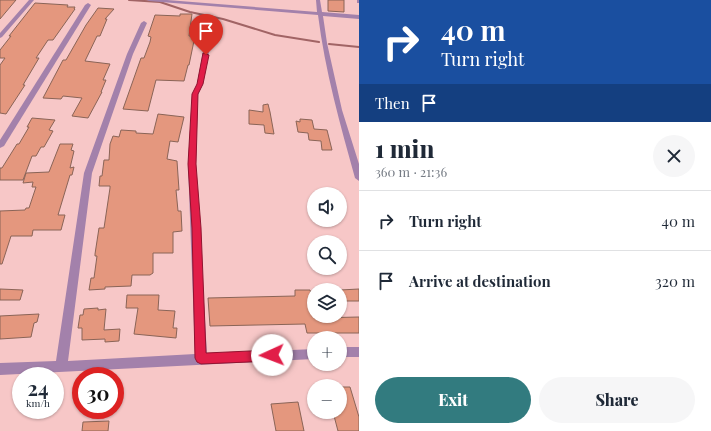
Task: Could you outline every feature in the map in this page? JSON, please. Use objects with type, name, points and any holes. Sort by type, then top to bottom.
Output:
[{"type":"street","points":[[0,36],[32,0]]},
{"type":"street","points":[[149,0],[185,1],[359,17]]},
{"type":"street","points":[[244,7],[247,0]]},
{"type":"street","points":[[318,0],[324,44],[339,110],[359,178]]},
{"type":"street","points":[[0,146],[88,5]]},
{"type":"street","points":[[144,23],[130,54],[88,173],[61,367],[201,358],[307,354]]},
{"type":"street","points":[[201,358],[192,164],[195,94],[200,84],[208,40],[208,25]]},
{"type":"street","points":[[347,352],[359,352]]},
{"type":"street","points":[[0,369],[12,369]]},
{"type":"building","points":[[0,0],[16,0],[0,19]]},
{"type":"building","points":[[328,0],[344,0],[344,12],[328,11]]},
{"type":"building","points":[[35,3],[68,5],[67,7],[75,7],[75,9],[53,40],[48,40],[36,58],[39,58],[23,85],[25,85],[6,114],[0,113],[0,65],[5,58],[0,58],[0,50]]},
{"type":"building","points":[[98,8],[114,9],[105,19],[107,19],[100,36],[97,36],[85,61],[110,64],[103,80],[106,80],[102,92],[88,118],[72,116],[82,98],[63,96],[61,99],[43,98],[63,60],[66,60],[86,25]]},
{"type":"building","points":[[180,14],[192,14],[189,36],[195,36],[184,81],[156,80],[148,111],[123,109],[141,58],[144,58],[150,42],[151,37],[148,36],[155,15],[180,16]]},
{"type":"building","points":[[268,104],[274,134],[265,133],[264,125],[249,124],[249,110],[263,112],[263,105]]},
{"type":"building","points":[[158,114],[184,117],[178,142],[170,141],[167,159],[177,161],[179,190],[176,190],[178,211],[181,211],[182,231],[173,232],[173,253],[153,253],[153,273],[150,275],[132,275],[131,286],[105,287],[105,289],[89,290],[91,278],[94,278],[97,256],[95,256],[95,254],[99,228],[104,228],[110,188],[110,186],[99,186],[100,176],[102,176],[104,160],[109,160],[110,144],[113,136],[119,137],[121,130],[153,134]]},
{"type":"building","points":[[32,118],[55,120],[49,130],[53,131],[44,147],[41,147],[36,156],[32,156],[23,180],[0,180],[0,168],[2,168],[17,144],[19,144],[29,127],[27,127]]},
{"type":"building","points":[[300,119],[312,120],[314,129],[327,130],[332,150],[322,150],[321,141],[309,140],[308,133],[298,132],[296,121],[300,122]]},
{"type":"building","points":[[60,144],[73,144],[71,150],[74,151],[70,168],[74,167],[72,175],[70,175],[58,215],[65,215],[61,230],[33,230],[32,236],[11,236],[2,264],[0,264],[0,211],[25,210],[26,208],[29,208],[36,187],[32,187],[33,182],[23,183],[26,173],[49,172]]},
{"type":"building","points":[[0,289],[23,290],[20,300],[0,300]]},
{"type":"building","points":[[359,289],[359,301],[347,301],[347,290]]},
{"type":"building","points":[[295,290],[307,290],[307,323],[347,323],[347,317],[359,317],[359,333],[347,333],[347,331],[307,331],[307,333],[305,324],[210,326],[208,298],[295,296]]},
{"type":"building","points":[[127,295],[159,295],[158,310],[175,311],[173,328],[177,328],[176,338],[134,334],[138,308],[126,308]]},
{"type":"building","points":[[98,308],[98,310],[106,309],[104,330],[120,329],[119,341],[105,342],[105,339],[82,340],[82,328],[78,328],[80,315],[83,315],[84,309]]},
{"type":"building","points":[[39,314],[37,322],[34,323],[31,337],[0,339],[0,316]]},
{"type":"building","points":[[347,387],[350,387],[359,417],[359,431],[338,431],[335,419],[347,419]]},
{"type":"building","points":[[298,402],[304,431],[276,431],[271,404]]},
{"type":"building","points":[[109,421],[108,431],[82,431],[83,422]]},
{"type":"waterway","points":[[129,0],[160,2],[190,12],[223,19],[275,35],[319,42]]},
{"type":"waterway","points":[[329,44],[359,47]]},
{"type":"route","points":[[206,55],[200,84],[195,94],[192,164],[201,358],[272,355]]}]
